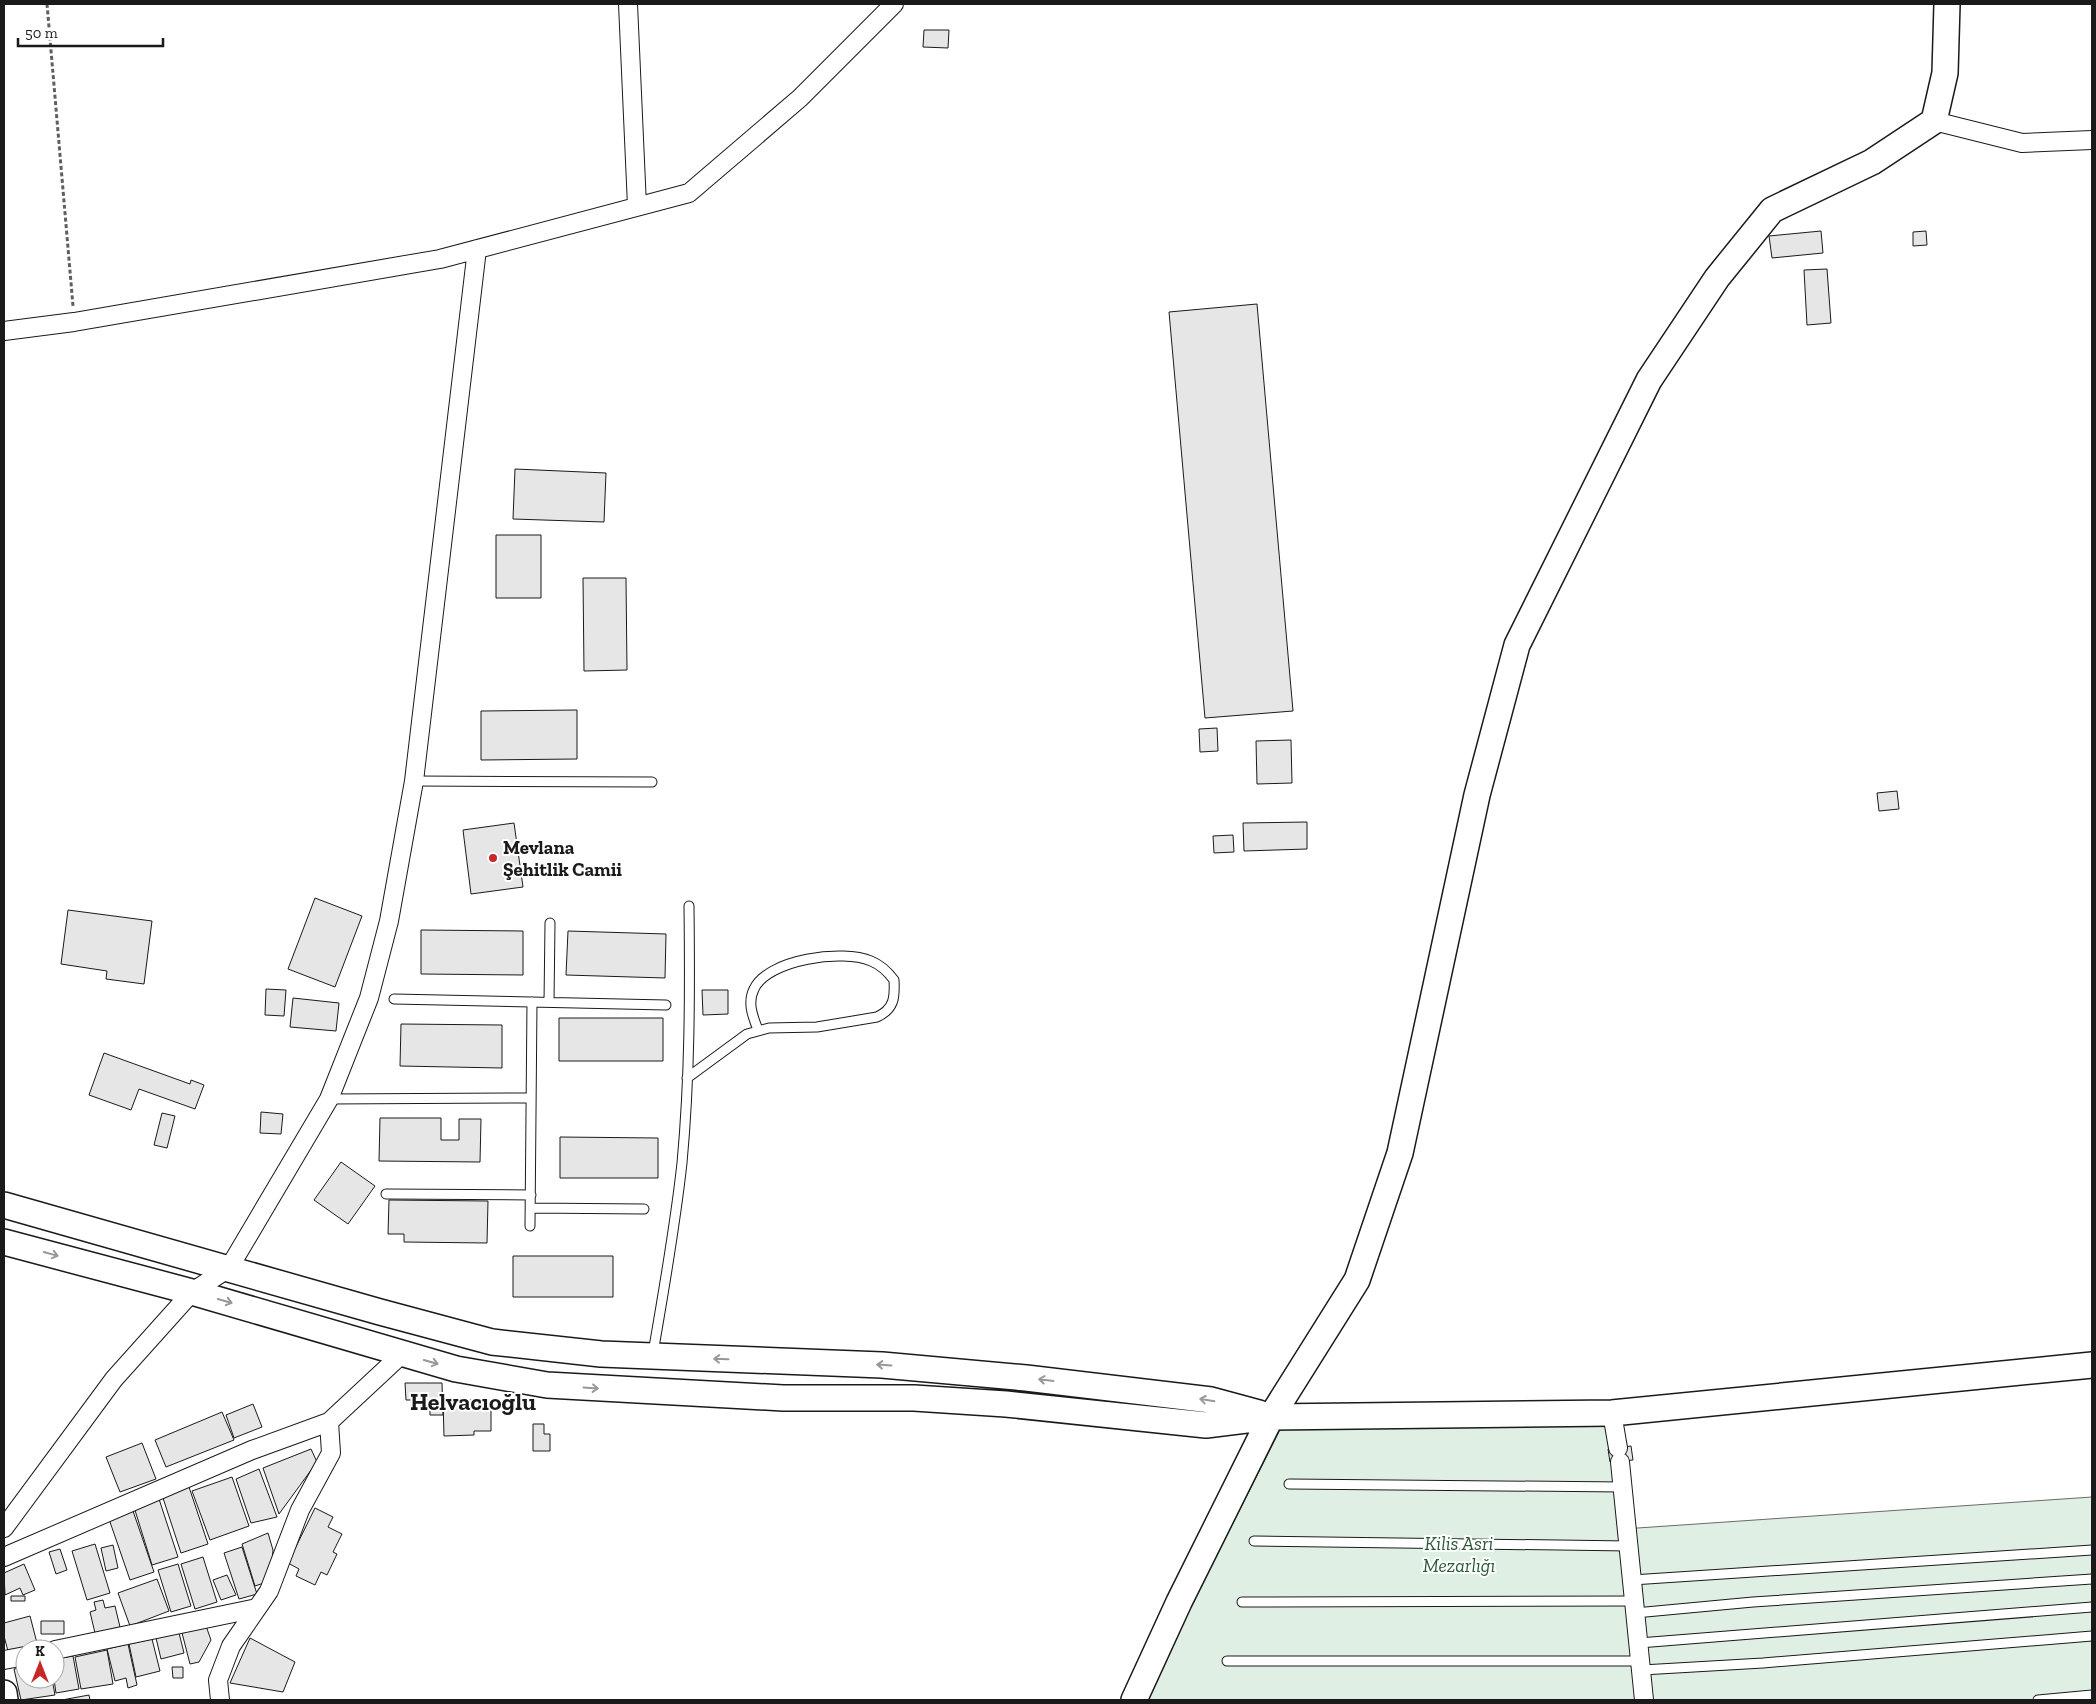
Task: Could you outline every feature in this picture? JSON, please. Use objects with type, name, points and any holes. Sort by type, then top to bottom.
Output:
[{"type":"street","points":[[628,4],[637,206]]},
{"type":"street","points":[[4,331],[74,322],[440,259],[689,192],[800,98],[894,4]]},
{"type":"street","points":[[1134,1700],[1179,1602],[1271,1417],[1357,1280],[1400,1153],[1476,795],[1517,644],[1649,380],[1717,278],[1772,210],[1872,162],[1934,121],[1945,73],[1947,4]]},
{"type":"street","points":[[1934,121],[2022,143],[2092,140]]},
{"type":"street","points":[[4,1528],[114,1379],[192,1292],[229,1268],[329,1100],[371,988],[389,921],[414,781],[477,249]]},
{"type":"street","points":[[4,1205],[492,1342],[601,1354],[882,1365],[1026,1378],[1211,1400],[1271,1417]]},
{"type":"street","points":[[4,1242],[192,1292],[456,1369],[548,1385],[783,1398],[923,1399],[1006,1404],[1206,1425],[1271,1417],[1612,1413],[2092,1365]]},
{"type":"street","points":[[4,1557],[252,1450],[329,1422],[402,1354]]},
{"type":"street","points":[[1612,1413],[1623,1487],[1644,1700]]},
{"type":"street","points":[[220,1700],[218,1680],[231,1646],[269,1591],[300,1510],[331,1453],[329,1422]]},
{"type":"street","points":[[65,1648],[257,1608]]},
{"type":"street","points":[[4,1693],[5,1700]]},
{"type":"lane","points":[[414,781],[652,782]]},
{"type":"lane","points":[[653,1356],[681,1165],[687,1078],[690,981],[689,906]]},
{"type":"lane","points":[[549,1002],[550,923]]},
{"type":"lane","points":[[687,1078],[736,1040],[758,1030],[779,1027],[817,1027],[877,1017],[884,1014],[893,1003],[894,980],[879,965],[869,960],[831,957],[789,962],[769,973],[754,988],[750,1008],[758,1030]]},
{"type":"lane","points":[[394,999],[666,1005]]},
{"type":"lane","points":[[530,1226],[532,1002]]},
{"type":"lane","points":[[329,1100],[531,1098]]},
{"type":"lane","points":[[386,1194],[531,1195]]},
{"type":"lane","points":[[531,1208],[644,1209]]},
{"type":"lane","points":[[1289,1484],[1623,1487]]},
{"type":"lane","points":[[1254,1542],[1629,1546]]},
{"type":"lane","points":[[1632,1580],[2092,1550]]},
{"type":"lane","points":[[1242,1602],[1635,1607],[1763,1601],[2092,1579]]},
{"type":"lane","points":[[1641,1658],[2092,1607]]},
{"type":"lane","points":[[1227,1661],[1641,1658],[1763,1663],[2092,1636]]},
{"type":"lane","points":[[2038,1700],[2092,1695]]},
{"type":"path","points":[[48,4],[74,322]]},
{"type":"green space","name":"Kilis Asri Mezarlığı","points":[[1603,1406],[1623,1529],[2092,1497],[2092,1700],[1144,1700],[1291,1408]]},
{"type":"building","points":[[924,30],[949,30],[948,48],[923,47]]},
{"type":"building","points":[[1821,231],[1823,253],[1772,258],[1769,236]]},
{"type":"building","points":[[1926,231],[1927,245],[1913,246],[1913,232]]},
{"type":"building","points":[[1827,269],[1831,323],[1807,325],[1804,270]]},
{"type":"building","points":[[1257,304],[1293,711],[1205,718],[1169,312]]},
{"type":"building","points":[[515,469],[606,473],[604,522],[513,519]]},
{"type":"building","points":[[496,535],[541,535],[541,598],[496,598]]},
{"type":"building","points":[[583,578],[626,578],[627,670],[584,671]]},
{"type":"building","points":[[577,710],[577,759],[481,760],[481,711]]},
{"type":"building","points":[[1217,728],[1218,751],[1200,752],[1199,729]]},
{"type":"building","points":[[1291,740],[1292,783],[1257,784],[1256,741]]},
{"type":"building","points":[[1897,791],[1899,809],[1879,811],[1877,793]]},
{"type":"building","points":[[1307,822],[1307,849],[1244,851],[1243,823]]},
{"type":"building","name":"Mevlana Şehitlik Camii","points":[[514,823],[523,887],[471,894],[463,830]]},
{"type":"building","points":[[1233,835],[1234,852],[1214,853],[1213,836]]},
{"type":"building","points":[[315,898],[362,916],[335,987],[288,969]]},
{"type":"building","points":[[68,910],[152,921],[144,984],[106,979],[107,971],[61,964]]},
{"type":"building","points":[[421,930],[523,931],[523,975],[421,974]]},
{"type":"building","points":[[568,931],[666,934],[665,978],[566,975]]},
{"type":"building","points":[[266,989],[286,990],[284,1016],[265,1015]]},
{"type":"building","points":[[702,990],[728,990],[728,1014],[703,1015]]},
{"type":"building","points":[[293,998],[339,1003],[336,1031],[290,1027]]},
{"type":"building","points":[[559,1018],[663,1018],[663,1061],[559,1061]]},
{"type":"building","points":[[401,1024],[502,1025],[502,1068],[400,1066]]},
{"type":"building","points":[[104,1053],[190,1084],[191,1080],[204,1085],[195,1109],[139,1089],[131,1110],[89,1095]]},
{"type":"building","points":[[261,1112],[283,1114],[281,1134],[260,1133]]},
{"type":"building","points":[[162,1113],[175,1116],[167,1148],[154,1145]]},
{"type":"building","points":[[380,1118],[441,1118],[441,1140],[459,1140],[459,1119],[481,1119],[480,1162],[379,1161]]},
{"type":"building","points":[[560,1137],[658,1138],[658,1178],[560,1178]]},
{"type":"building","points":[[341,1162],[375,1186],[348,1224],[314,1200]]},
{"type":"building","points":[[389,1200],[488,1201],[487,1243],[404,1242],[404,1234],[388,1234]]},
{"type":"building","points":[[513,1256],[613,1256],[613,1297],[513,1297]]},
{"type":"building","points":[[405,1383],[442,1383],[443,1415],[430,1415],[430,1400],[406,1400]]},
{"type":"building","points":[[443,1400],[491,1400],[491,1431],[474,1431],[474,1435],[444,1436]]},
{"type":"building","points":[[253,1404],[262,1427],[234,1438],[226,1415]]},
{"type":"building","points":[[222,1412],[234,1440],[166,1467],[155,1440]]},
{"type":"building","points":[[533,1424],[544,1424],[544,1434],[550,1434],[550,1451],[533,1451]]},
{"type":"building","points":[[142,1443],[156,1479],[120,1492],[106,1457]]},
{"type":"building","points":[[1631,1446],[1633,1460],[1610,1462],[1608,1449]]},
{"type":"building","points":[[311,1449],[317,1462],[279,1514],[263,1468]]},
{"type":"building","points":[[259,1469],[277,1517],[251,1523],[236,1479]]},
{"type":"building","points":[[232,1477],[249,1526],[210,1540],[192,1491]]},
{"type":"building","points":[[189,1487],[208,1544],[181,1553],[162,1495]]},
{"type":"building","points":[[159,1499],[178,1557],[152,1565],[134,1507]]},
{"type":"building","points":[[315,1508],[333,1517],[328,1527],[342,1534],[333,1552],[337,1554],[327,1575],[321,1572],[315,1585],[296,1576],[299,1569],[288,1563]]},
{"type":"building","points":[[133,1511],[154,1572],[130,1580],[109,1519]]},
{"type":"building","points":[[268,1533],[273,1550],[270,1581],[255,1586],[242,1544]]},
{"type":"building","points":[[95,1544],[110,1593],[87,1600],[72,1551]]},
{"type":"building","points":[[113,1545],[118,1568],[106,1571],[101,1548]]},
{"type":"building","points":[[242,1547],[257,1594],[239,1599],[224,1553]]},
{"type":"building","points":[[60,1549],[67,1570],[56,1574],[49,1552]]},
{"type":"building","points":[[203,1557],[217,1602],[195,1609],[181,1564]]},
{"type":"building","points":[[24,1564],[35,1590],[23,1595],[20,1588],[5,1595],[4,1573]]},
{"type":"building","points":[[178,1564],[191,1606],[171,1612],[158,1570]]},
{"type":"building","points":[[227,1575],[236,1595],[221,1600],[213,1580]]},
{"type":"building","points":[[157,1579],[169,1611],[130,1626],[118,1593]]},
{"type":"building","points":[[11,1596],[25,1596],[25,1601],[11,1601]]},
{"type":"building","points":[[103,1600],[105,1608],[115,1606],[120,1627],[95,1633],[90,1612],[96,1610],[94,1602]]},
{"type":"building","points":[[30,1616],[36,1639],[15,1639],[15,1653],[9,1655],[4,1636],[4,1623]]},
{"type":"building","points":[[41,1621],[64,1621],[64,1634],[41,1634]]},
{"type":"building","points":[[205,1623],[211,1640],[199,1662],[190,1664],[181,1629]]},
{"type":"building","points":[[179,1633],[184,1653],[161,1659],[156,1638]]},
{"type":"building","points":[[250,1638],[295,1662],[283,1692],[230,1683]]},
{"type":"building","points":[[152,1639],[160,1671],[136,1677],[129,1644]]},
{"type":"building","points":[[128,1644],[137,1685],[128,1688],[126,1678],[115,1681],[107,1649]]},
{"type":"building","points":[[107,1650],[113,1684],[81,1689],[75,1657]]},
{"type":"building","points":[[73,1656],[79,1689],[56,1693],[55,1689],[65,1689],[65,1657]]},
{"type":"building","points":[[172,1667],[183,1667],[183,1678],[173,1678]]},
{"type":"building","points":[[19,1689],[54,1689],[55,1695],[21,1700]]},
{"type":"building","points":[[89,1695],[90,1700],[62,1700]]},
{"type":"place","name":"Mevlana Şehitlik Camii","points":[[493,858]]},
{"type":"district","name":"Helvacıoğlu","points":[[473,1401]]}]
